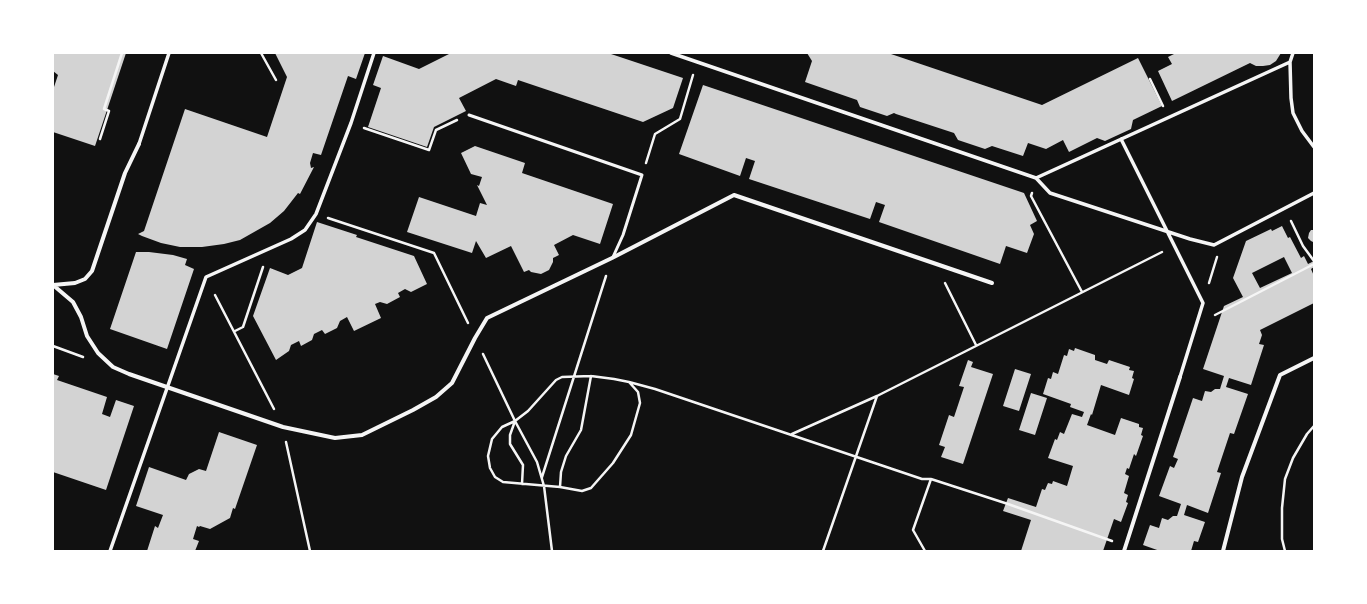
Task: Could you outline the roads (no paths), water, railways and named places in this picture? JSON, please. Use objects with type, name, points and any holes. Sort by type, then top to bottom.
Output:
[{"type":"street","points":[[53,285],[75,283],[85,280],[92,271],[125,174],[139,144],[169,53]]},
{"type":"street","points":[[110,551],[166,387],[206,277],[269,250],[292,239],[305,230],[316,214],[351,123],[374,53]]},
{"type":"street","points":[[671,53],[1036,178],[1050,193],[1167,232],[1214,245],[1314,193]]},
{"type":"street","points":[[1293,53],[1290,62],[1293,114],[1302,131],[1314,147]]},
{"type":"street","points":[[1036,178],[1290,62]]},
{"type":"street","points":[[1121,139],[1203,303],[1124,551]]},
{"type":"street","points":[[53,285],[73,302],[81,317],[87,336],[98,353],[113,367],[129,374],[283,427],[335,438],[362,435],[436,397],[452,383],[487,318],[612,258],[734,195],[992,283]]},
{"type":"street","points":[[1223,551],[1242,477],[1280,375],[1314,358]]},
{"type":"lane","points":[[469,115],[642,175],[623,235],[612,258]]}]
